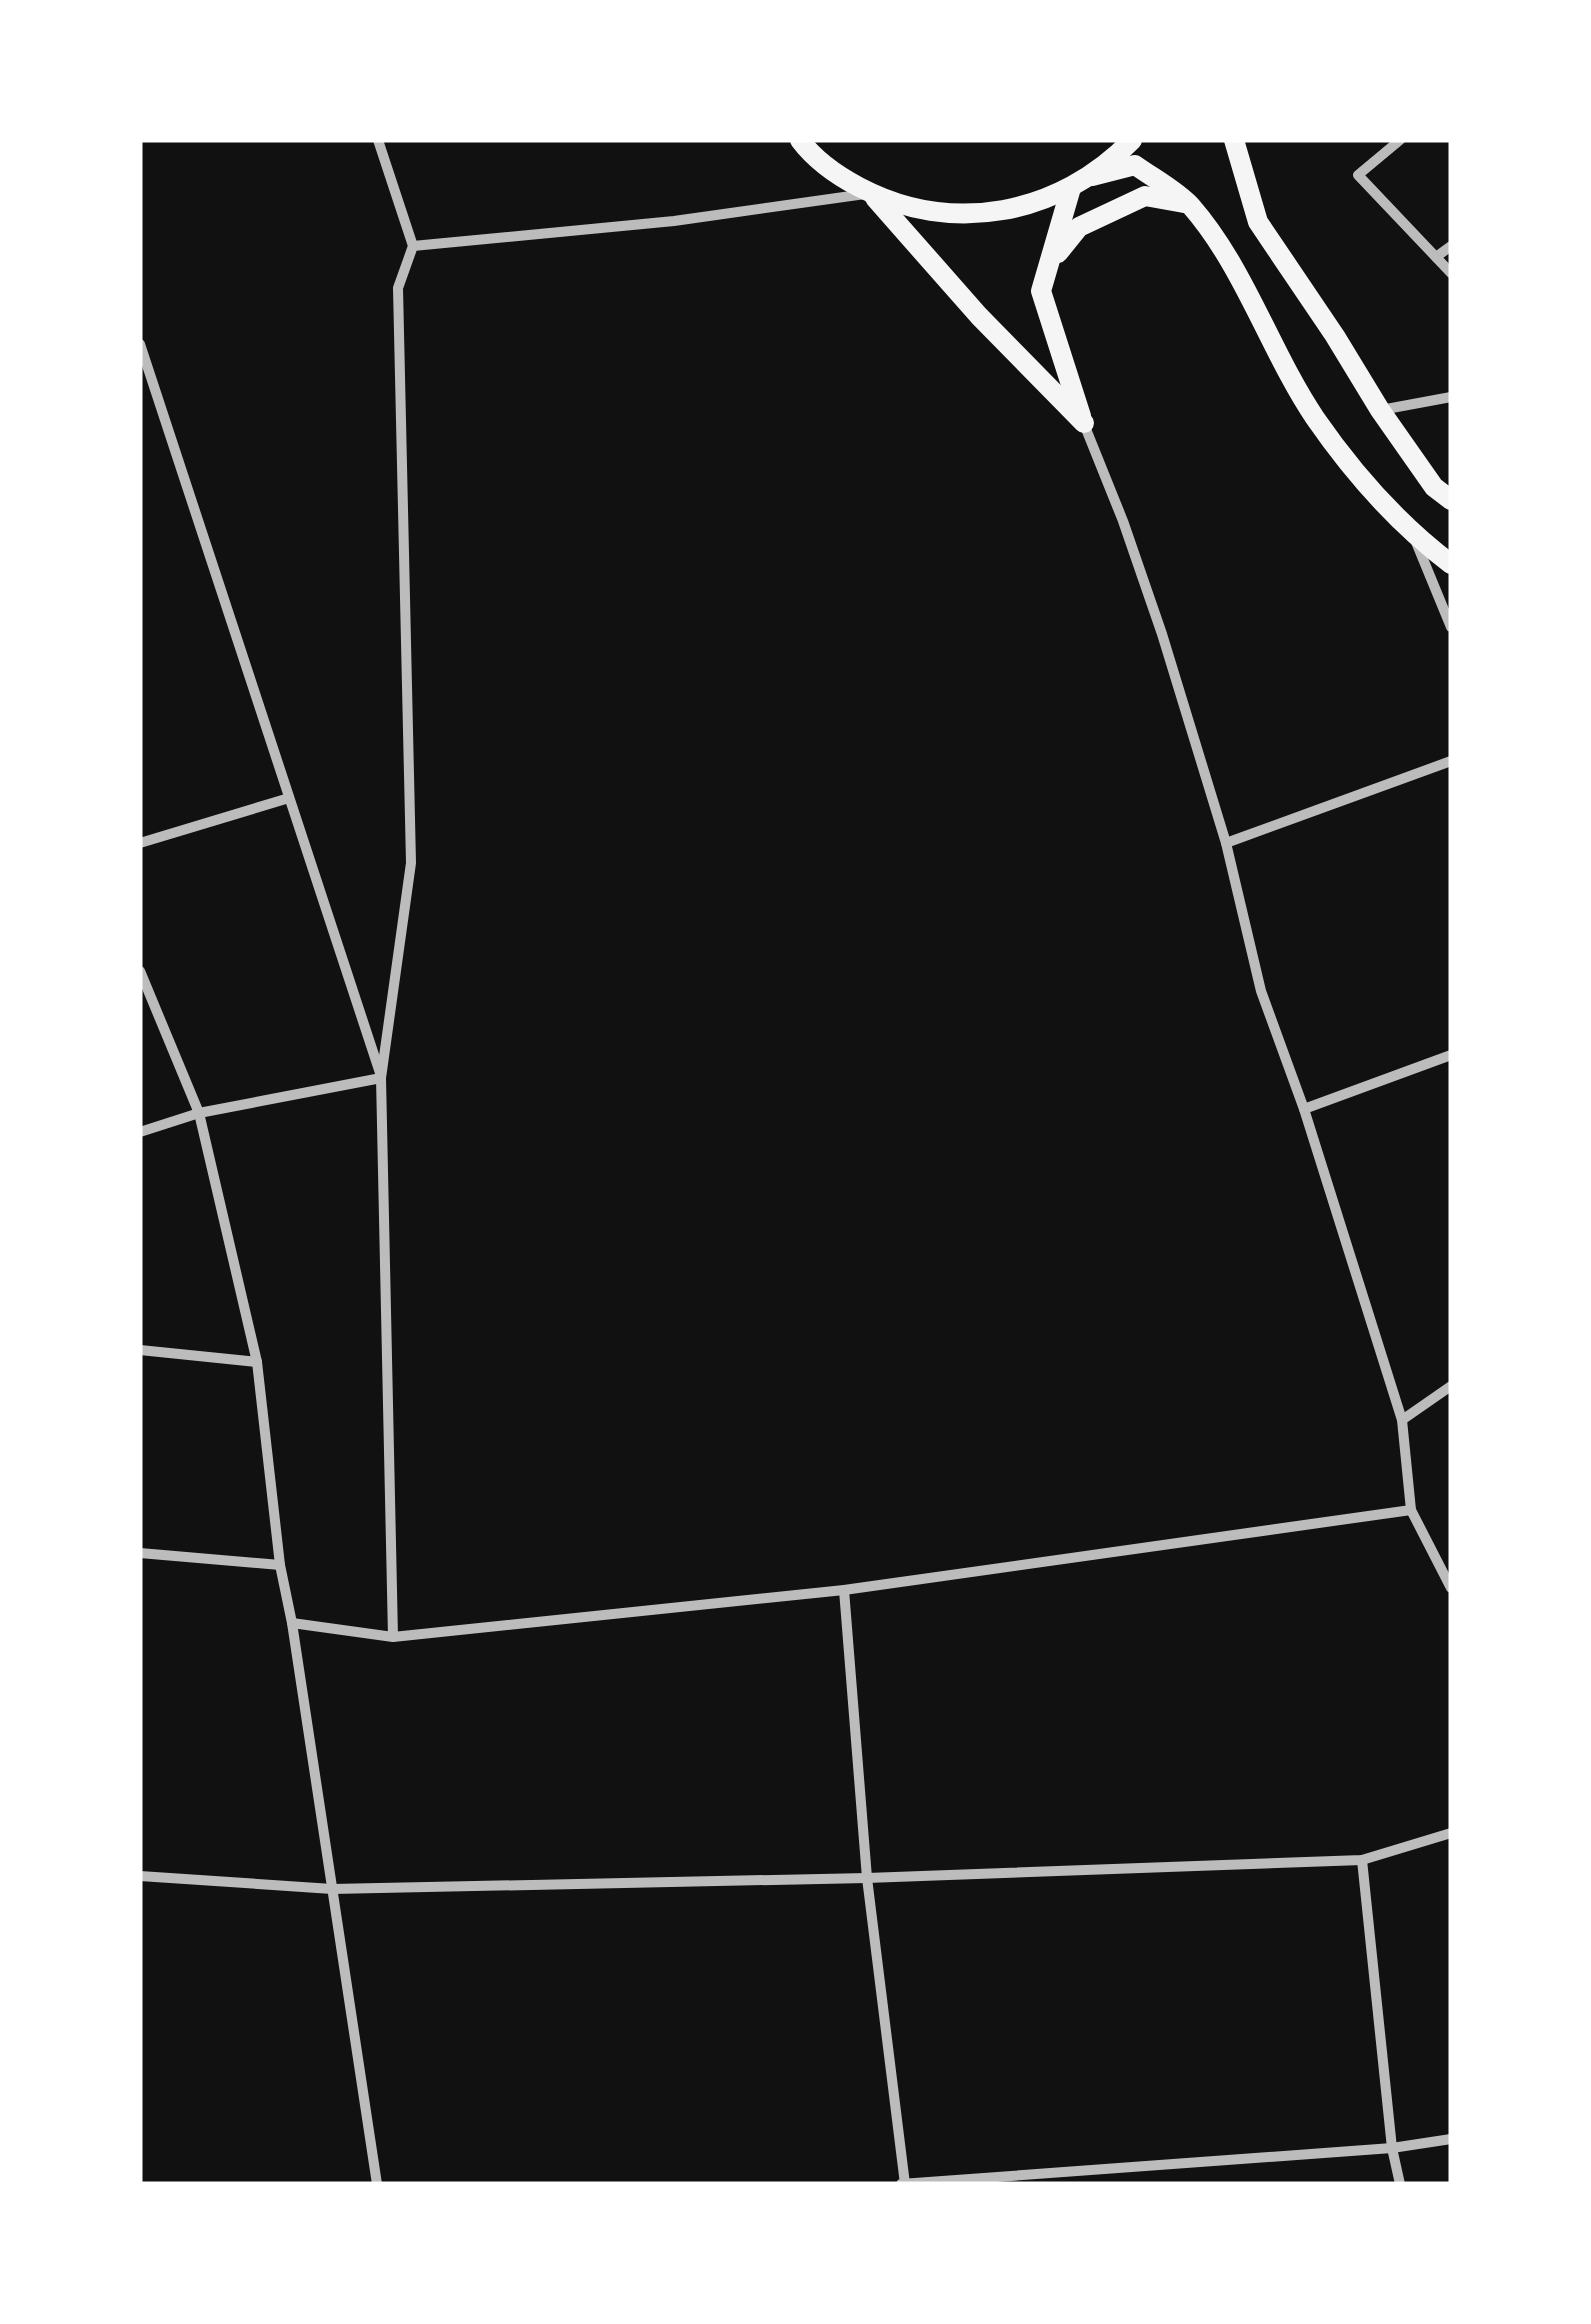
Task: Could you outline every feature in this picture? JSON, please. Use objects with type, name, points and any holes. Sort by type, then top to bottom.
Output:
[{"type":"main road","points":[[800,140],[840,177],[870,193],[930,213],[979,215],[1027,207],[1071,188],[1092,176],[1132,140]]},
{"type":"main road","points":[[1234,140],[1258,222],[1434,488],[1451,500]]},
{"type":"main road","points":[[1092,176],[1135,165],[1189,204],[1232,267],[1314,417],[1376,496],[1414,536],[1451,564]]},
{"type":"main road","points":[[1071,188],[1042,292],[1084,423]]},
{"type":"main road","points":[[870,193],[979,316],[1084,423]]},
{"type":"main road","points":[[1042,292],[1057,254],[1079,226],[1145,196],[1189,204]]},
{"type":"street","points":[[378,140],[414,246],[398,288],[410,864],[382,1078],[393,1637]]},
{"type":"street","points":[[1400,140],[1358,175],[1451,273]]},
{"type":"street","points":[[414,246],[674,221],[870,193]]},
{"type":"street","points":[[1436,257],[1451,246]]},
{"type":"street","points":[[140,344],[382,1078]]},
{"type":"street","points":[[1380,410],[1451,397]]},
{"type":"street","points":[[1084,423],[1162,634],[1226,843],[1261,990],[1304,1109],[1402,1420],[1412,1510],[1451,1588]]},
{"type":"street","points":[[1414,536],[1451,627]]},
{"type":"street","points":[[1226,843],[1451,761]]},
{"type":"street","points":[[140,842],[290,798]]},
{"type":"street","points":[[140,971],[199,1113],[257,1362],[280,1565],[376,2184]]},
{"type":"street","points":[[1304,1109],[1451,1055]]},
{"type":"street","points":[[140,1132],[199,1113],[382,1078]]},
{"type":"street","points":[[140,1350],[257,1362]]},
{"type":"street","points":[[1402,1420],[1451,1386]]},
{"type":"street","points":[[292,1623],[393,1637],[844,1590],[1412,1510]]},
{"type":"street","points":[[140,1553],[280,1565]]},
{"type":"street","points":[[844,1590],[867,1878],[904,2184],[1392,2148],[1451,2139]]},
{"type":"street","points":[[140,1876],[332,1890],[867,1878],[1362,1860],[1451,1833]]},
{"type":"street","points":[[1362,1860],[1392,2148],[1400,2184]]}]
